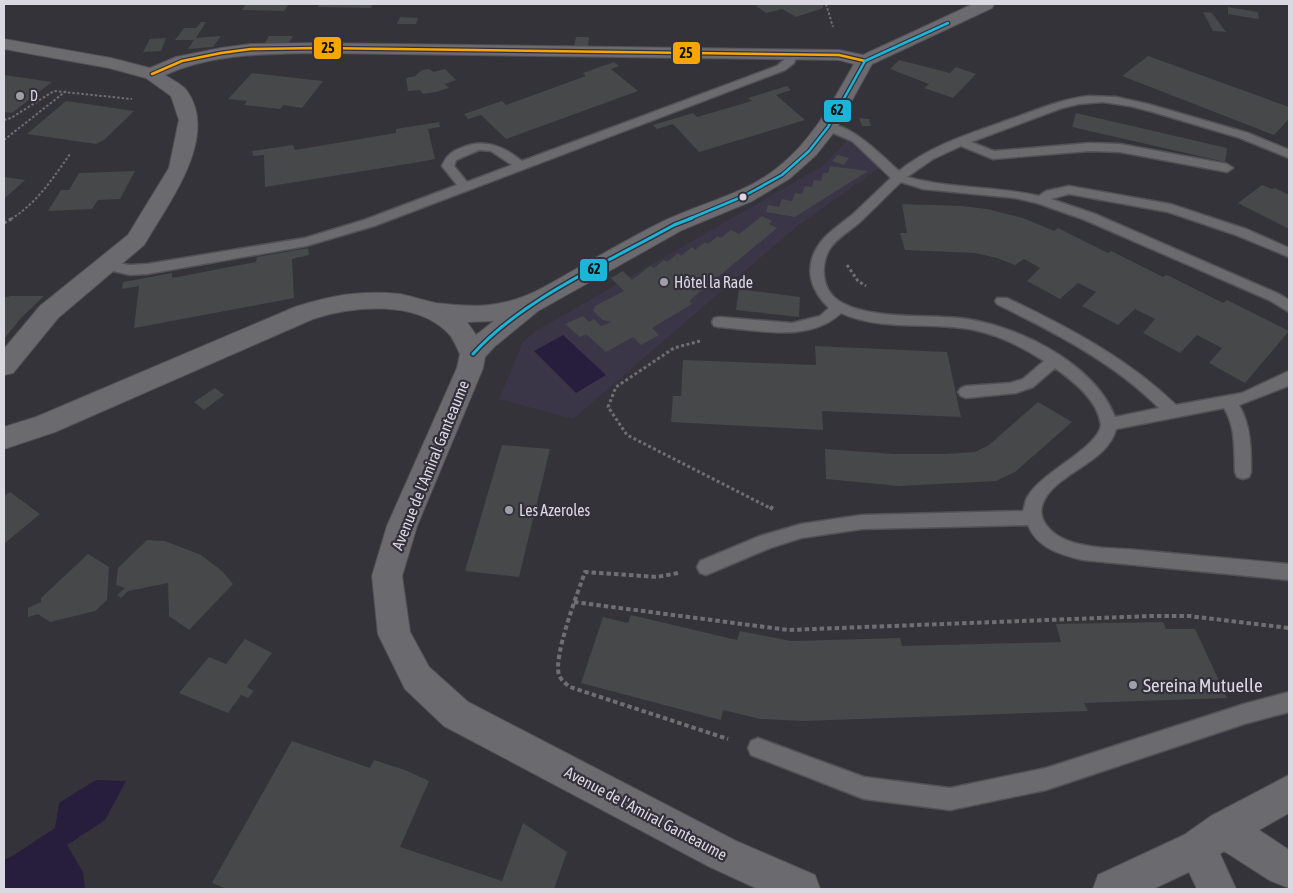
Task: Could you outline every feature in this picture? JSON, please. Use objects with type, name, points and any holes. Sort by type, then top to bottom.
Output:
[{"type":"street","points":[[434,310],[454,323],[474,354],[495,332],[530,305],[674,225],[782,175],[809,151],[828,127],[865,62],[986,4]]},
{"type":"street","points":[[4,44],[111,63],[152,74],[179,93],[189,120],[179,168],[136,240],[49,312],[4,366]]},
{"type":"street","points":[[152,74],[182,60],[251,49],[319,48],[792,54],[839,55],[865,62]]},
{"type":"street","points":[[4,438],[46,425],[304,313],[340,302],[388,300],[434,310],[486,315],[498,314],[530,305]]},
{"type":"street","name":"Avenue de l'Amiral Ganteaume","points":[[474,354],[470,368],[402,526],[387,576],[394,634],[417,678],[456,714],[723,854],[801,889]]},
{"type":"street","points":[[1112,889],[1211,839],[1289,793]]},
{"type":"street","points":[[1211,839],[1289,869]]},
{"type":"street","points":[[1211,839],[1217,889]]},
{"type":"lane","points":[[106,265],[130,270],[147,269],[306,242],[369,223],[781,68],[788,64],[792,54]]},
{"type":"lane","points":[[1289,154],[1256,140],[1148,107],[1089,99],[1063,104],[926,157],[899,178],[825,245],[819,261],[817,278],[824,296],[839,307],[872,317],[954,322],[977,326],[1001,334],[1054,360],[1082,380],[1102,403],[1108,424],[1108,432],[1100,442],[1046,486],[1035,498],[1032,507],[1032,518],[1037,528],[1047,538],[1060,546],[1107,555],[1289,572]]},
{"type":"lane","points":[[828,127],[856,139],[899,178],[923,185],[1016,194],[1041,200],[1090,217],[1274,297],[1289,307]]},
{"type":"lane","points":[[962,142],[981,151],[993,154],[1090,147],[1120,148],[1227,168]]},
{"type":"lane","points":[[465,187],[448,166],[451,158],[468,148],[479,146],[500,150],[520,166]]},
{"type":"lane","points":[[1041,200],[1050,194],[1069,190],[1170,208],[1241,232],[1289,253]]},
{"type":"lane","points":[[1002,301],[1064,332],[1130,373],[1156,394],[1173,412]]},
{"type":"lane","points":[[719,322],[792,328],[825,320],[839,307]]},
{"type":"lane","points":[[966,392],[1011,389],[1028,383],[1054,360]]},
{"type":"lane","points":[[1108,424],[1244,398],[1283,382],[1289,377]]},
{"type":"lane","points":[[1228,401],[1242,425],[1243,472]]},
{"type":"lane","points":[[706,567],[766,541],[794,533],[862,522],[1032,518]]},
{"type":"lane","points":[[758,748],[864,788],[950,799],[1046,779],[1244,714],[1289,702]]},
{"type":"path","points":[[4,120],[12,118],[48,93],[66,91],[151,102],[182,102]]},
{"type":"path","points":[[4,140],[66,91]]},
{"type":"path","points":[[4,222],[21,213],[44,192],[70,154]]},
{"type":"path","points":[[848,225],[854,231],[856,238],[847,250],[847,265],[858,281],[866,286]]},
{"type":"path","points":[[719,322],[704,340],[674,348],[616,387],[608,407],[627,435],[781,513],[794,533]]},
{"type":"path","points":[[706,567],[657,577],[585,572],[574,602],[558,665],[560,676],[570,687],[758,748]]},
{"type":"path","points":[[574,602],[788,630],[1151,616],[1189,616],[1289,628]]},
{"type":"shaded area","points":[[848,140],[879,168],[796,227],[573,419],[499,399],[523,342],[536,331],[821,167]]},
{"type":"shaded area","points":[[563,335],[606,375],[576,393],[534,351]]},
{"type":"shaded area","points":[[96,780],[126,781],[105,820],[67,845],[83,872],[85,889],[4,889],[4,860],[55,828],[59,803]]},
{"type":"building","points":[[246,4],[289,4],[284,11],[242,10]]},
{"type":"building","points":[[320,4],[373,4],[371,8],[318,7]]},
{"type":"building","points":[[757,4],[823,4],[823,8],[796,17],[782,9],[766,13],[756,6],[759,5]]},
{"type":"building","points":[[1228,7],[1258,12],[1259,19],[1228,14]]},
{"type":"building","points":[[1203,12],[1212,13],[1226,32],[1213,31]]},
{"type":"building","points":[[400,17],[418,18],[416,24],[397,24]]},
{"type":"building","points":[[201,22],[206,22],[196,38],[221,36],[213,47],[188,49],[194,40],[175,40],[184,28],[196,28]]},
{"type":"building","points":[[269,36],[293,36],[288,44],[264,44]]},
{"type":"building","points":[[576,37],[589,37],[588,47],[574,47]]},
{"type":"building","points":[[166,38],[161,51],[143,52],[150,39]]},
{"type":"building","points":[[1148,56],[1289,107],[1289,119],[1274,135],[1122,76]]},
{"type":"building","points":[[899,60],[950,73],[956,67],[976,74],[953,98],[924,88],[929,84],[890,69]]},
{"type":"building","points":[[614,62],[619,66],[611,69],[638,91],[506,139],[481,115],[468,119],[464,114],[502,101],[506,105],[586,76],[583,73]]},
{"type":"building","points":[[429,69],[434,72],[445,69],[456,80],[445,84],[449,88],[436,92],[423,94],[420,90],[408,91],[406,78],[415,76],[422,70]]},
{"type":"building","points":[[252,73],[323,81],[302,108],[283,105],[280,109],[244,105],[247,101],[228,99]]},
{"type":"building","name":"D","points":[[4,75],[52,82],[12,113],[4,112]]},
{"type":"building","points":[[787,86],[791,90],[776,95],[805,120],[699,152],[673,124],[657,129],[653,125],[693,113],[697,117],[752,101],[748,98]]},
{"type":"building","points":[[66,101],[134,111],[104,140],[96,144],[27,134]]},
{"type":"building","points":[[1076,113],[1227,148],[1225,162],[1072,127]]},
{"type":"building","points":[[859,118],[869,119],[871,126],[862,126]]},
{"type":"building","points":[[439,122],[440,127],[428,129],[435,159],[265,187],[264,155],[253,156],[252,151],[293,145],[295,150],[396,133],[396,129]]},
{"type":"building","points":[[838,155],[849,158],[844,165],[832,161]]},
{"type":"building","points":[[830,166],[868,171],[795,217],[766,212],[768,205],[779,207],[782,199],[792,201],[795,193],[802,194],[805,186],[812,187],[814,180],[821,181],[823,173],[828,173]]},
{"type":"building","points":[[135,171],[120,199],[98,200],[92,209],[48,211],[61,190],[69,190],[79,173]]},
{"type":"building","points":[[4,177],[25,180],[4,199]]},
{"type":"building","points":[[1262,185],[1272,189],[1275,188],[1289,195],[1289,229],[1238,203]]},
{"type":"building","points":[[902,204],[962,206],[987,209],[1023,218],[1054,231],[1058,228],[1108,253],[1111,251],[1163,277],[1167,275],[1223,303],[1227,300],[1289,331],[1245,383],[1209,363],[1222,348],[1197,335],[1180,353],[1143,333],[1155,319],[1135,309],[1118,325],[1082,306],[1096,292],[1078,283],[1060,299],[1027,281],[1040,268],[1024,259],[1015,265],[997,258],[975,253],[905,250],[900,233],[907,233]]},
{"type":"building","name":"Hôtel la Rade","points":[[762,216],[772,221],[769,224],[777,228],[689,301],[692,304],[652,328],[659,335],[641,345],[633,337],[606,352],[586,334],[580,337],[565,324],[583,316],[589,322],[594,319],[601,326],[611,322],[603,320],[593,311],[595,306],[624,291],[611,278],[623,271],[632,280],[650,266],[654,268],[664,260],[667,262],[678,253],[681,256],[692,247],[695,250],[705,242],[708,244],[718,236],[721,238],[731,230],[739,234]]},
{"type":"building","points":[[308,248],[309,255],[292,259],[294,298],[134,328],[139,286],[122,289],[123,282],[172,273],[172,278],[256,262],[257,257]]},
{"type":"building","points":[[739,289],[800,297],[799,317],[736,310]]},
{"type":"building","points":[[10,296],[44,296],[21,318],[4,339],[4,298]]},
{"type":"building","points":[[815,346],[947,352],[961,417],[822,411],[823,430],[671,422],[673,396],[681,396],[683,360],[816,365]]},
{"type":"building","points":[[215,388],[224,395],[204,410],[194,402]]},
{"type":"building","points":[[1038,402],[1072,422],[1015,472],[996,481],[899,486],[826,479],[825,449],[895,454],[975,452],[989,445]]},
{"type":"building","name":"Les Azeroles","points":[[502,445],[550,449],[519,577],[465,571]]},
{"type":"building","points":[[10,492],[40,514],[4,544],[4,496]]},
{"type":"building","points":[[147,540],[165,541],[201,555],[222,571],[233,584],[189,630],[169,616],[168,583],[128,591],[121,598],[117,595],[125,588],[116,585],[118,568]]},
{"type":"building","points":[[88,554],[109,567],[107,600],[95,611],[50,622],[38,614],[28,617],[28,608],[41,602],[41,598]]},
{"type":"building","points":[[631,615],[737,640],[740,631],[791,641],[900,638],[902,646],[1061,642],[1056,624],[1163,622],[1166,629],[1195,629],[1227,698],[1084,703],[1088,711],[802,721],[760,719],[723,710],[721,720],[581,683],[603,617],[628,623]]},
{"type":"building","points":[[245,639],[272,653],[247,687],[254,691],[248,698],[241,695],[228,713],[179,693],[209,657],[226,664]]},
{"type":"building","points":[[292,741],[370,768],[374,760],[405,770],[429,781],[400,847],[502,881],[523,823],[567,852],[554,889],[227,889],[212,883]]},
{"type":"transit line","name":"62","points":[[473,354],[485,341],[530,305],[674,225],[744,196],[782,175],[809,151],[828,127],[865,61],[948,23]]},
{"type":"transit line","name":"25","points":[[152,74],[182,61],[251,49],[319,48],[839,55],[865,61]]},
{"type":"place","name":"D","points":[[20,96]]},
{"type":"place","name":"Hôtel la Rade","points":[[664,282]]},
{"type":"place","name":"Les Azeroles","points":[[509,510]]},
{"type":"place","name":"Sereina Mutuelle","points":[[1133,685]]}]
